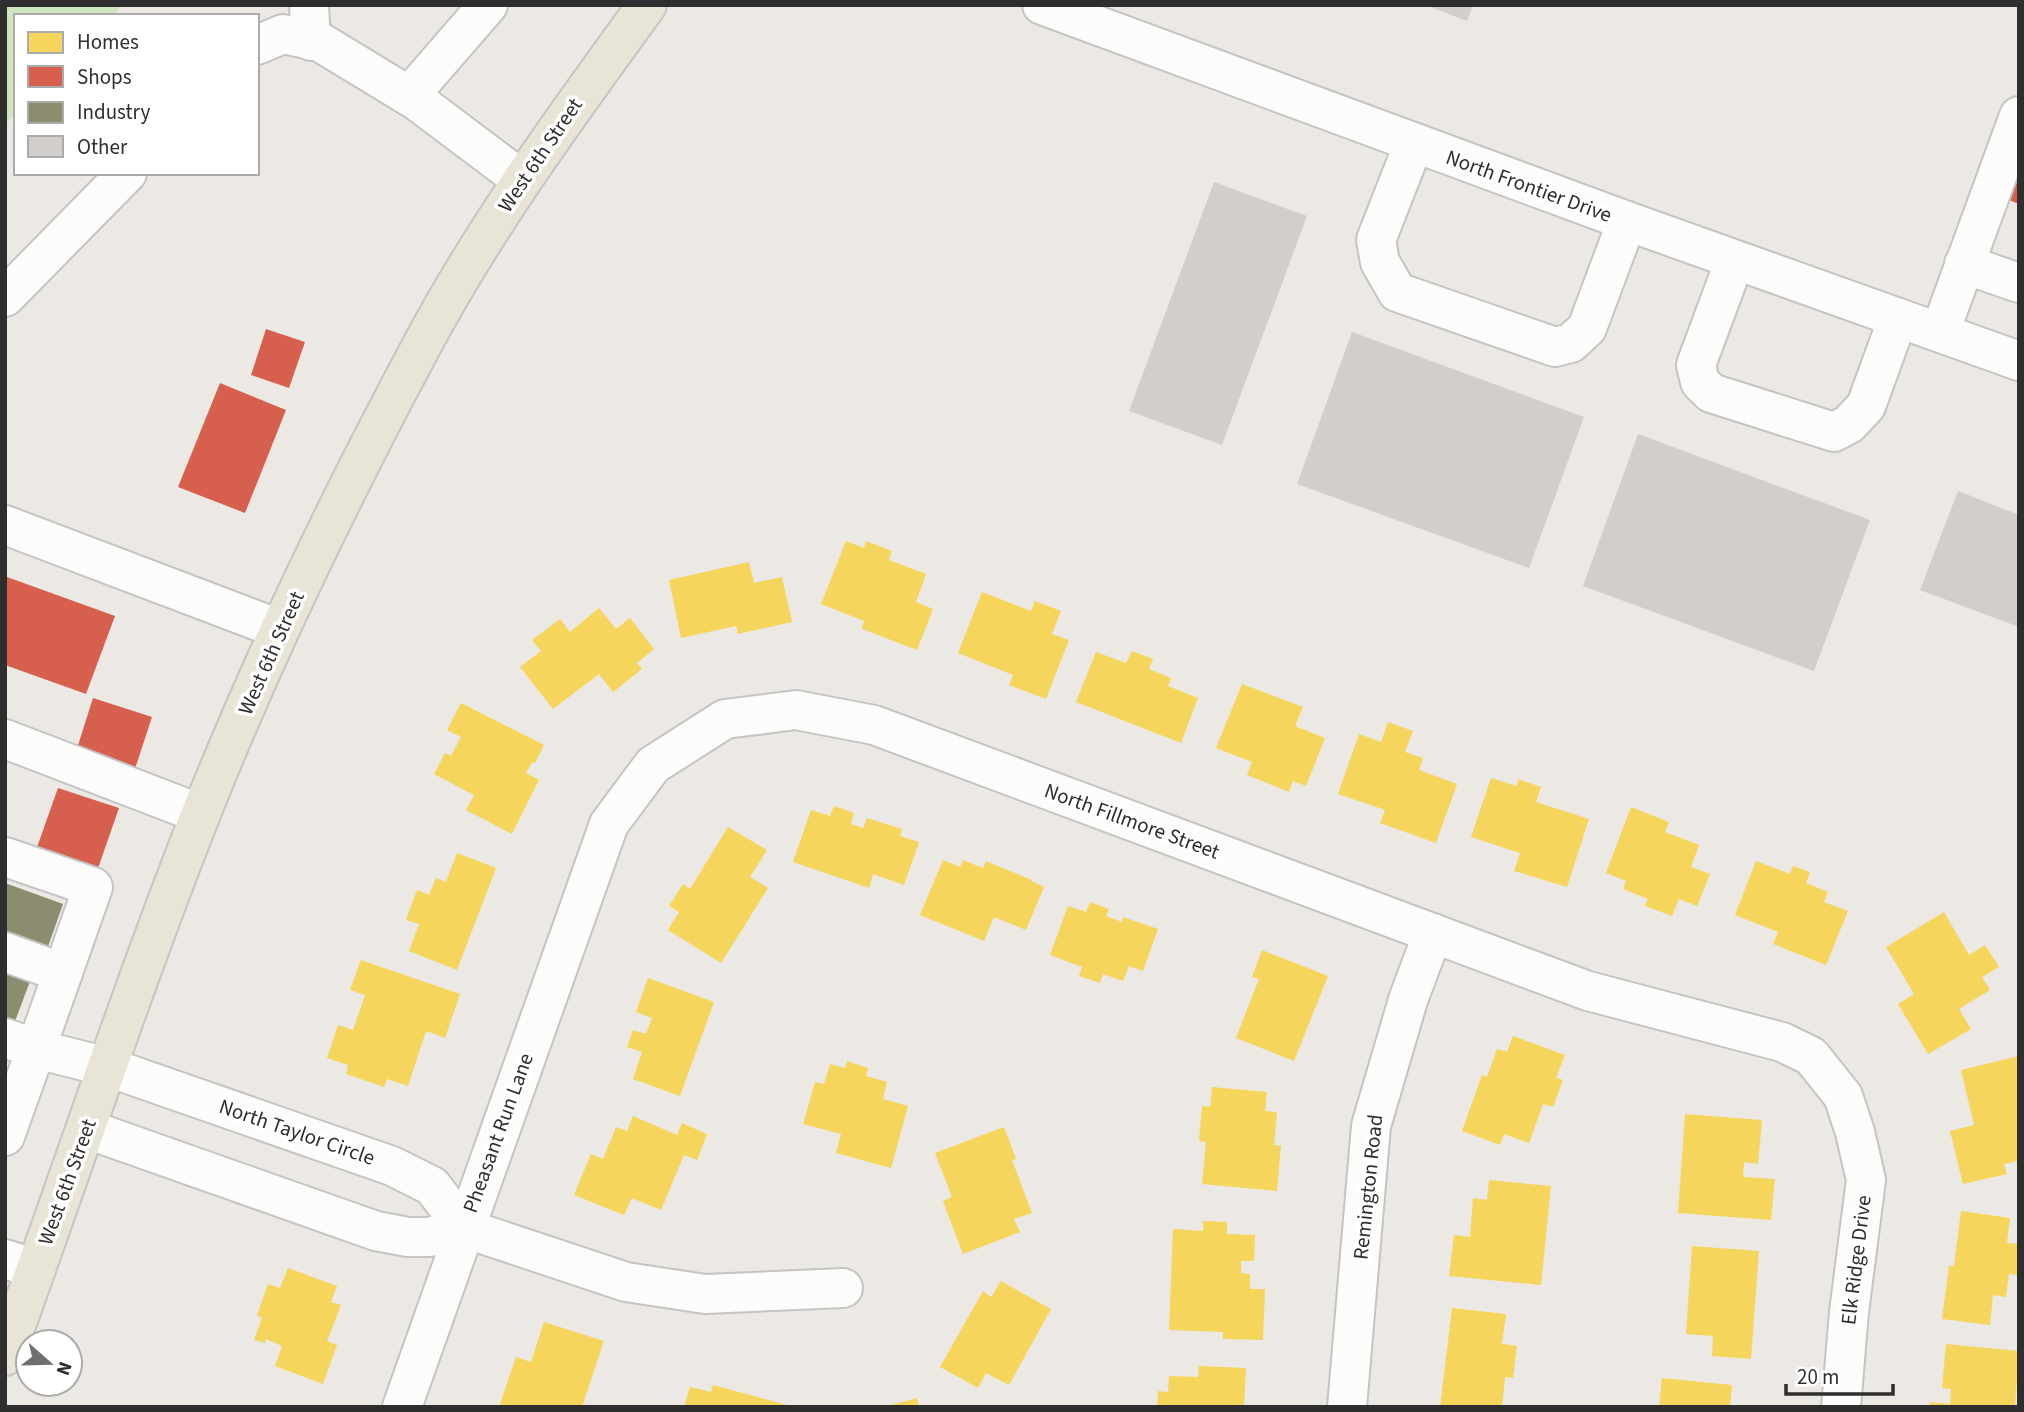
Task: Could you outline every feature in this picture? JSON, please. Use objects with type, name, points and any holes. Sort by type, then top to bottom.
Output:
[{"type":"main road","name":"West 6th Street","points":[[5,1356],[21,1264],[87,1129],[143,967],[201,814],[279,629],[423,342],[522,180],[647,5]]},
{"type":"street","points":[[409,96],[488,5]]},
{"type":"street","name":"North Frontier Drive","points":[[1051,7],[1627,222],[2019,361]]},
{"type":"street","points":[[259,44],[310,23],[320,42],[409,96],[522,180]]},
{"type":"street","points":[[1940,332],[2019,116]]},
{"type":"street","points":[[1414,143],[1376,240],[1380,262],[1397,292],[1555,347],[1571,344],[1587,328],[1627,222]]},
{"type":"street","points":[[5,297],[125,175]]},
{"type":"street","points":[[1735,260],[1696,365],[1700,382],[1711,393],[1834,432],[1849,424],[1866,407],[1898,318]]},
{"type":"street","points":[[1964,264],[2019,283]]},
{"type":"street","points":[[5,525],[279,629]]},
{"type":"street","name":"North Fillmore Street","points":[[596,859],[609,824],[653,765],[725,719],[796,710],[874,725],[1588,991],[1720,1026]]},
{"type":"street","points":[[5,739],[201,814]]},
{"type":"street","points":[[5,857],[93,887],[63,974],[21,1044],[5,1135]]},
{"type":"street","name":"Pheasant Run Lane","points":[[402,1407],[596,859]]},
{"type":"street","name":"Remington Road","points":[[1348,1407],[1371,1126],[1408,1000],[1433,933]]},
{"type":"street","points":[[5,952],[63,974]]},
{"type":"street","name":"Elk Ridge Drive","points":[[1720,1026],[1782,1042],[1811,1056],[1843,1096],[1855,1132],[1866,1180],[1849,1312],[1841,1407]]},
{"type":"street","name":"North Taylor Circle","points":[[21,1044],[108,1067],[392,1166],[432,1186],[464,1228]]},
{"type":"street","points":[[87,1129],[376,1231],[408,1237],[429,1237],[464,1228],[626,1282],[705,1294],[844,1288]]},
{"type":"green space","points":[[5,5],[122,5],[114,14],[14,14],[14,115],[5,124]]},
{"type":"building: Homes","points":[[846,541],[864,548],[866,541],[892,551],[889,560],[926,574],[916,602],[933,609],[917,650],[862,629],[864,621],[821,604]]},
{"type":"building: Homes","points":[[749,562],[754,583],[782,577],[792,622],[738,634],[736,626],[681,638],[669,580]]},
{"type":"building: Homes","points":[[982,592],[1031,611],[1035,601],[1061,611],[1052,634],[1069,640],[1046,699],[1009,685],[1013,675],[958,653]]},
{"type":"building: Homes","points":[[599,608],[616,629],[630,618],[654,649],[637,663],[642,669],[613,692],[599,674],[553,709],[520,667],[541,651],[532,640],[560,619],[570,632]]},
{"type":"building: Homes","points":[[1132,651],[1153,659],[1149,669],[1171,678],[1168,686],[1198,698],[1181,743],[1076,702],[1096,652],[1126,663]]},
{"type":"building: Homes","points":[[1242,684],[1303,707],[1295,726],[1325,738],[1306,786],[1293,781],[1289,792],[1247,775],[1252,762],[1216,748]]},
{"type":"building: Homes","points":[[461,703],[544,745],[535,763],[532,762],[526,773],[539,780],[512,834],[466,810],[474,795],[434,774],[445,753],[451,756],[461,737],[447,730]]},
{"type":"building: Homes","points":[[1388,722],[1413,731],[1405,752],[1423,758],[1419,770],[1457,784],[1436,843],[1380,823],[1385,810],[1338,794],[1359,734],[1381,742]]},
{"type":"building: Homes","points":[[1491,778],[1517,786],[1518,779],[1541,787],[1536,802],[1589,819],[1567,887],[1514,871],[1520,853],[1471,837]]},
{"type":"building: Homes","points":[[834,806],[854,813],[851,824],[863,828],[867,818],[902,829],[900,836],[919,842],[904,885],[873,874],[869,888],[793,862],[811,810],[830,816]]},
{"type":"building: Homes","points":[[1631,807],[1669,822],[1665,832],[1699,845],[1691,867],[1710,874],[1697,906],[1679,899],[1672,916],[1645,906],[1648,899],[1623,889],[1626,881],[1606,873]]},
{"type":"building: Homes","points":[[728,827],[767,850],[750,877],[768,888],[721,963],[668,930],[679,912],[669,906],[683,884],[690,889]]},
{"type":"building: Homes","points":[[457,853],[496,868],[457,970],[409,951],[419,924],[406,920],[417,890],[429,895],[436,878],[446,882]]},
{"type":"building: Homes","points":[[943,860],[960,867],[963,860],[983,868],[986,861],[1044,887],[1026,930],[994,917],[984,941],[920,915]]},
{"type":"building: Homes","points":[[1756,861],[1790,874],[1793,866],[1810,872],[1806,883],[1828,892],[1824,902],[1848,911],[1826,965],[1773,944],[1778,932],[1735,915]]},
{"type":"building: Homes","points":[[1090,902],[1109,909],[1106,916],[1122,922],[1123,917],[1158,929],[1143,971],[1129,966],[1123,981],[1103,974],[1100,983],[1079,976],[1082,967],[1050,955],[1068,906],[1086,912]]},
{"type":"building: Homes","points":[[1944,912],[1969,955],[1985,945],[1999,967],[1982,977],[1990,990],[1959,1009],[1971,1029],[1928,1054],[1898,1004],[1914,994],[1886,947]]},
{"type":"building: Homes","points":[[1262,950],[1328,976],[1294,1061],[1236,1038],[1259,979],[1252,977]]},
{"type":"building: Homes","points":[[361,960],[460,994],[445,1038],[426,1031],[408,1086],[387,1079],[384,1087],[346,1074],[348,1065],[327,1058],[338,1025],[353,1030],[365,995],[350,990]]},
{"type":"building: Homes","points":[[648,978],[714,1002],[680,1096],[633,1079],[642,1052],[627,1047],[633,1030],[646,1034],[652,1018],[636,1012]]},
{"type":"building: Homes","points":[[1513,1036],[1565,1055],[1556,1078],[1563,1080],[1553,1107],[1543,1104],[1529,1143],[1504,1134],[1500,1145],[1462,1131],[1482,1075],[1487,1077],[1497,1049],[1507,1052]]},
{"type":"building: Homes","points":[[2019,1056],[2019,1161],[2004,1164],[2007,1174],[1963,1184],[1950,1131],[1974,1125],[1961,1070]]},
{"type":"building: Homes","points":[[847,1061],[868,1068],[866,1076],[887,1082],[883,1099],[908,1106],[891,1168],[836,1153],[841,1134],[803,1124],[815,1082],[824,1084],[830,1064],[845,1068]]},
{"type":"building: Homes","points":[[1212,1087],[1267,1092],[1265,1111],[1277,1112],[1274,1145],[1281,1146],[1277,1191],[1202,1184],[1206,1142],[1199,1141],[1202,1106],[1210,1107]]},
{"type":"building: Homes","points":[[1685,1114],[1762,1120],[1758,1164],[1744,1162],[1743,1177],[1775,1179],[1771,1220],[1678,1213]]},
{"type":"building: Homes","points":[[633,1116],[677,1135],[682,1123],[707,1134],[697,1160],[684,1155],[661,1210],[632,1198],[624,1215],[574,1195],[591,1154],[603,1159],[616,1127],[627,1131]]},
{"type":"building: Homes","points":[[1004,1127],[1016,1159],[1012,1160],[1032,1213],[1014,1219],[1020,1232],[963,1254],[943,1201],[952,1197],[935,1153]]},
{"type":"building: Homes","points":[[1489,1180],[1551,1186],[1541,1285],[1449,1276],[1454,1235],[1470,1237],[1473,1198],[1487,1200]]},
{"type":"building: Homes","points":[[1961,1211],[2010,1218],[2007,1243],[2019,1244],[2018,1275],[2009,1274],[2006,1297],[1993,1295],[1990,1325],[1942,1319],[1949,1266],[1954,1266]]},
{"type":"building: Homes","points":[[1203,1221],[1227,1222],[1227,1234],[1255,1235],[1254,1261],[1241,1261],[1241,1273],[1250,1274],[1250,1289],[1265,1289],[1263,1340],[1223,1339],[1223,1332],[1169,1330],[1173,1229],[1203,1231]]},
{"type":"building: Homes","points":[[1692,1246],[1759,1251],[1751,1359],[1712,1356],[1713,1336],[1686,1334]]},
{"type":"building: Homes","points":[[288,1268],[337,1286],[331,1302],[341,1305],[327,1341],[337,1345],[323,1384],[275,1366],[282,1346],[266,1339],[265,1343],[254,1340],[262,1318],[257,1315],[268,1284],[280,1288]]},
{"type":"building: Homes","points":[[1001,1281],[1051,1309],[1009,1385],[986,1373],[978,1388],[940,1367],[983,1291],[991,1297]]},
{"type":"building: Homes","points":[[1452,1308],[1506,1314],[1502,1344],[1517,1346],[1513,1378],[1505,1377],[1502,1407],[1440,1407]]},
{"type":"building: Homes","points":[[544,1322],[604,1341],[582,1407],[499,1407],[516,1357],[531,1362]]},
{"type":"building: Homes","points":[[1946,1344],[2019,1351],[2015,1407],[1929,1407],[1930,1402],[1950,1404],[1951,1389],[1942,1388]]},
{"type":"building: Homes","points":[[1199,1366],[1246,1368],[1244,1407],[1157,1407],[1158,1391],[1168,1392],[1169,1376],[1198,1377]]},
{"type":"building: Homes","points":[[1662,1378],[1732,1385],[1730,1407],[1659,1407]]},
{"type":"building: Homes","points":[[713,1385],[791,1407],[684,1407],[690,1387],[711,1392]]},
{"type":"building: Homes","points":[[917,1398],[919,1407],[887,1407],[887,1406]]},
{"type":"building: Shops","points":[[2019,164],[2019,204],[2006,199]]},
{"type":"building: Shops","points":[[266,329],[305,342],[289,388],[251,375]]},
{"type":"building: Shops","points":[[220,383],[286,410],[245,513],[178,487]]},
{"type":"building: Shops","points":[[7,577],[115,616],[86,694],[5,665]]},
{"type":"building: Shops","points":[[93,698],[152,717],[131,781],[73,761]]},
{"type":"building: Shops","points":[[58,788],[119,808],[96,874],[35,853]]},
{"type":"building: Industry","points":[[5,883],[63,904],[45,955],[5,940]]},
{"type":"building: Industry","points":[[5,966],[32,976],[14,1024],[5,1021]]},
{"type":"building: Other","points":[[1425,5],[1473,5],[1467,21]]},
{"type":"building: Other","points":[[1214,182],[1307,216],[1222,445],[1129,411]]},
{"type":"building: Other","points":[[1352,332],[1584,417],[1529,568],[1297,484]]},
{"type":"building: Other","points":[[1638,434],[1870,520],[1814,671],[1583,586]]},
{"type":"building: Other","points":[[1958,491],[2019,515],[2019,627],[1920,590]]}]
